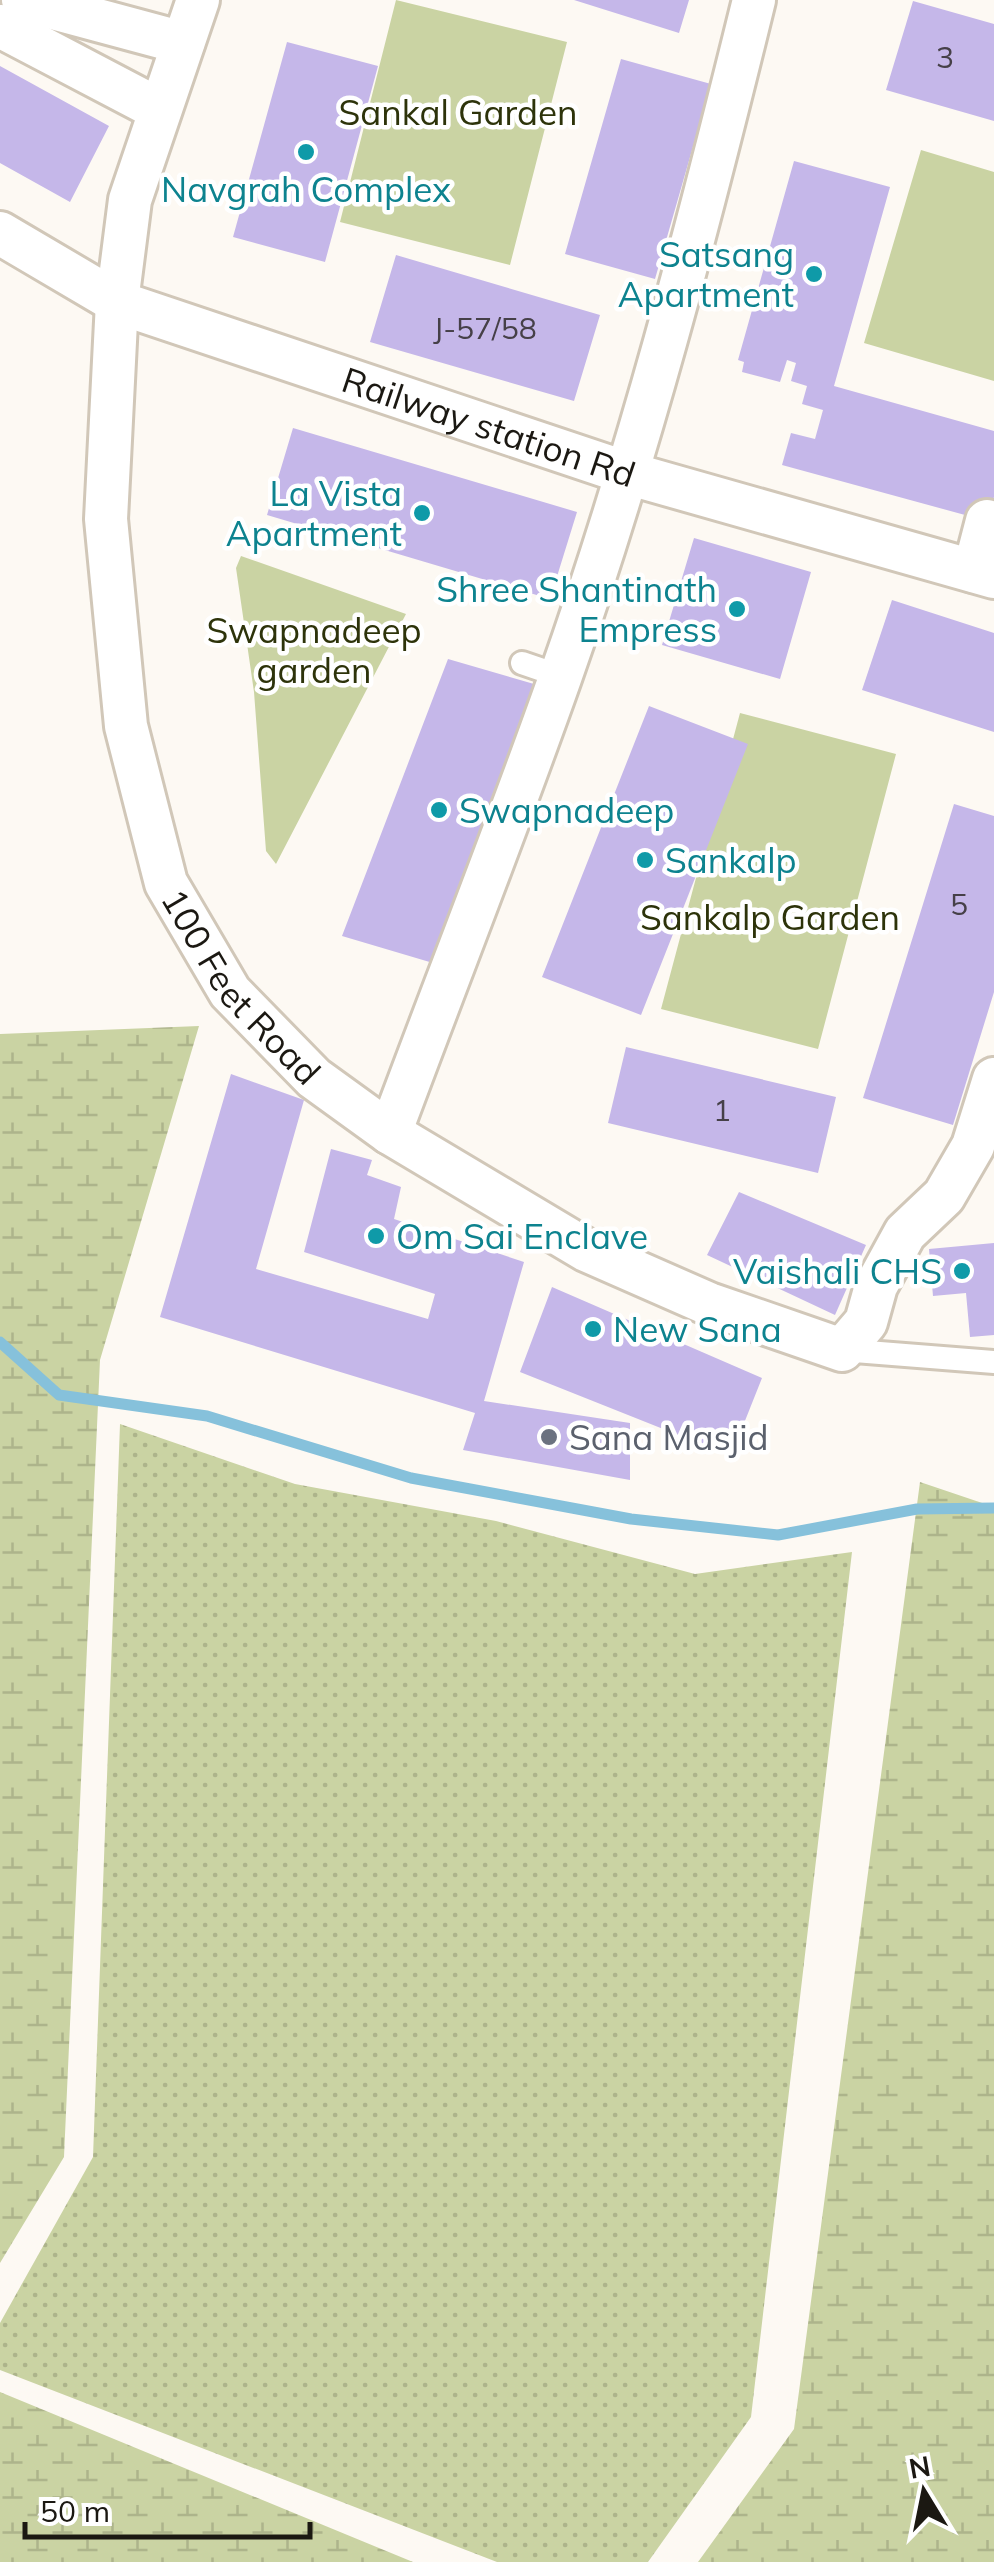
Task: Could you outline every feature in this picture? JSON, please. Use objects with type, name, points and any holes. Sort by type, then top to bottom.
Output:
[{"type":"street","points":[[23,0],[183,43]]},
{"type":"street","name":"100 Feet Road","points":[[198,0],[130,200],[117,302],[106,519],[126,726],[166,883],[230,992],[314,1078],[390,1133],[586,1250],[709,1304],[842,1350]]},
{"type":"street","points":[[390,1133],[541,670],[627,472],[739,114],[754,0]]},
{"type":"street","points":[[0,26],[160,110]]},
{"type":"street","name":"Railway station Rd","points":[[0,233],[117,302],[627,472],[705,481],[984,574]]},
{"type":"street","points":[[984,574],[987,522]]},
{"type":"street","points":[[842,1350],[866,1322],[876,1286],[905,1233],[944,1196],[973,1146],[994,1079]]},
{"type":"lane","points":[[842,1350],[994,1362]]},
{"type":"green space","name":"Sankal Garden","points":[[396,0],[567,42],[510,265],[340,222]]},
{"type":"green space","points":[[921,150],[994,172],[994,381],[864,343]]},
{"type":"green space","name":"Swapnadeep garden","points":[[241,556],[406,614],[276,864],[266,851],[254,692],[236,568]]},
{"type":"green space","name":"Sankalp Garden","points":[[740,713],[896,754],[818,1049],[661,1009]]},
{"type":"green space","points":[[199,1026],[100,1360],[64,2157],[0,2263],[0,1034]]},
{"type":"green space","points":[[120,1424],[295,1484],[496,1521],[695,1574],[852,1552],[751,2417],[648,2562],[497,2562],[0,2370],[0,2323],[93,2157]]},
{"type":"green space","points":[[920,1482],[994,1507],[994,2562],[698,2562],[794,2429]]},
{"type":"green space","points":[[0,2392],[413,2562],[0,2562]]},
{"type":"building","points":[[574,0],[689,0],[679,33]]},
{"type":"building","points":[[913,1],[994,24],[994,121],[886,90]]},
{"type":"building","name":"Navgrah Complex","points":[[287,42],[378,66],[325,262],[233,237]]},
{"type":"building","points":[[621,59],[711,84],[655,279],[565,254]]},
{"type":"building","points":[[0,66],[109,126],[70,202],[0,163]]},
{"type":"building","name":"Satsang Apartment","points":[[794,161],[890,187],[834,386],[994,431],[994,497],[987,521],[782,465],[791,433],[815,439],[823,410],[802,404],[807,386],[791,381],[796,363],[787,360],[780,382],[742,372],[744,362],[738,360]]},
{"type":"building","name":"Navgrah Complex","points":[[396,255],[600,315],[574,401],[370,342]]},
{"type":"building","name":"La Vista Apartment","points":[[293,428],[577,512],[550,599],[267,515]]},
{"type":"building","name":"Shree Shantinath Empress","points":[[694,538],[811,572],[780,679],[662,645]]},
{"type":"building","points":[[892,600],[994,633],[994,732],[862,690]]},
{"type":"building","name":"Swapnadeep","points":[[448,659],[534,684],[433,963],[342,936]]},
{"type":"building","name":"Sankalp","points":[[649,706],[748,744],[641,1015],[542,977]]},
{"type":"building","points":[[954,804],[994,816],[994,992],[953,1125],[863,1098]]},
{"type":"building","points":[[626,1047],[836,1097],[818,1173],[608,1123]]},
{"type":"building","name":"Om Sai Enclave","points":[[231,1074],[304,1100],[256,1269],[428,1319],[435,1294],[304,1252],[331,1149],[372,1160],[367,1175],[401,1187],[394,1219],[524,1262],[484,1401],[630,1423],[630,1480],[463,1450],[475,1413],[160,1317]]},
{"type":"building","points":[[739,1192],[866,1245],[835,1315],[707,1255]]},
{"type":"building","name":"Vaishali CHS","points":[[994,1243],[994,1335],[970,1337],[966,1293],[933,1296],[929,1249]]},
{"type":"building","name":"New Sana","points":[[552,1287],[762,1378],[731,1456],[520,1372]]},
{"type":"waterway","points":[[0,1342],[59,1395],[207,1416],[411,1478],[631,1519],[778,1535],[917,1509],[994,1508]]},
{"type":"place","name":"Navgrah Complex","points":[[306,152]]},
{"type":"place","name":"Satsang Apartment","points":[[814,274]]},
{"type":"place","name":"La Vista Apartment","points":[[422,513]]},
{"type":"place","name":"Shree Shantinath Empress","points":[[737,609]]},
{"type":"place","name":"Swapnadeep","points":[[439,810]]},
{"type":"place","name":"Sankalp","points":[[645,860]]},
{"type":"place","name":"Om Sai Enclave","points":[[376,1236]]},
{"type":"place","name":"Vaishali CHS","points":[[962,1271]]},
{"type":"place","name":"New Sana","points":[[593,1329]]},
{"type":"place","name":"Sana Masjid","points":[[549,1437]]}]
